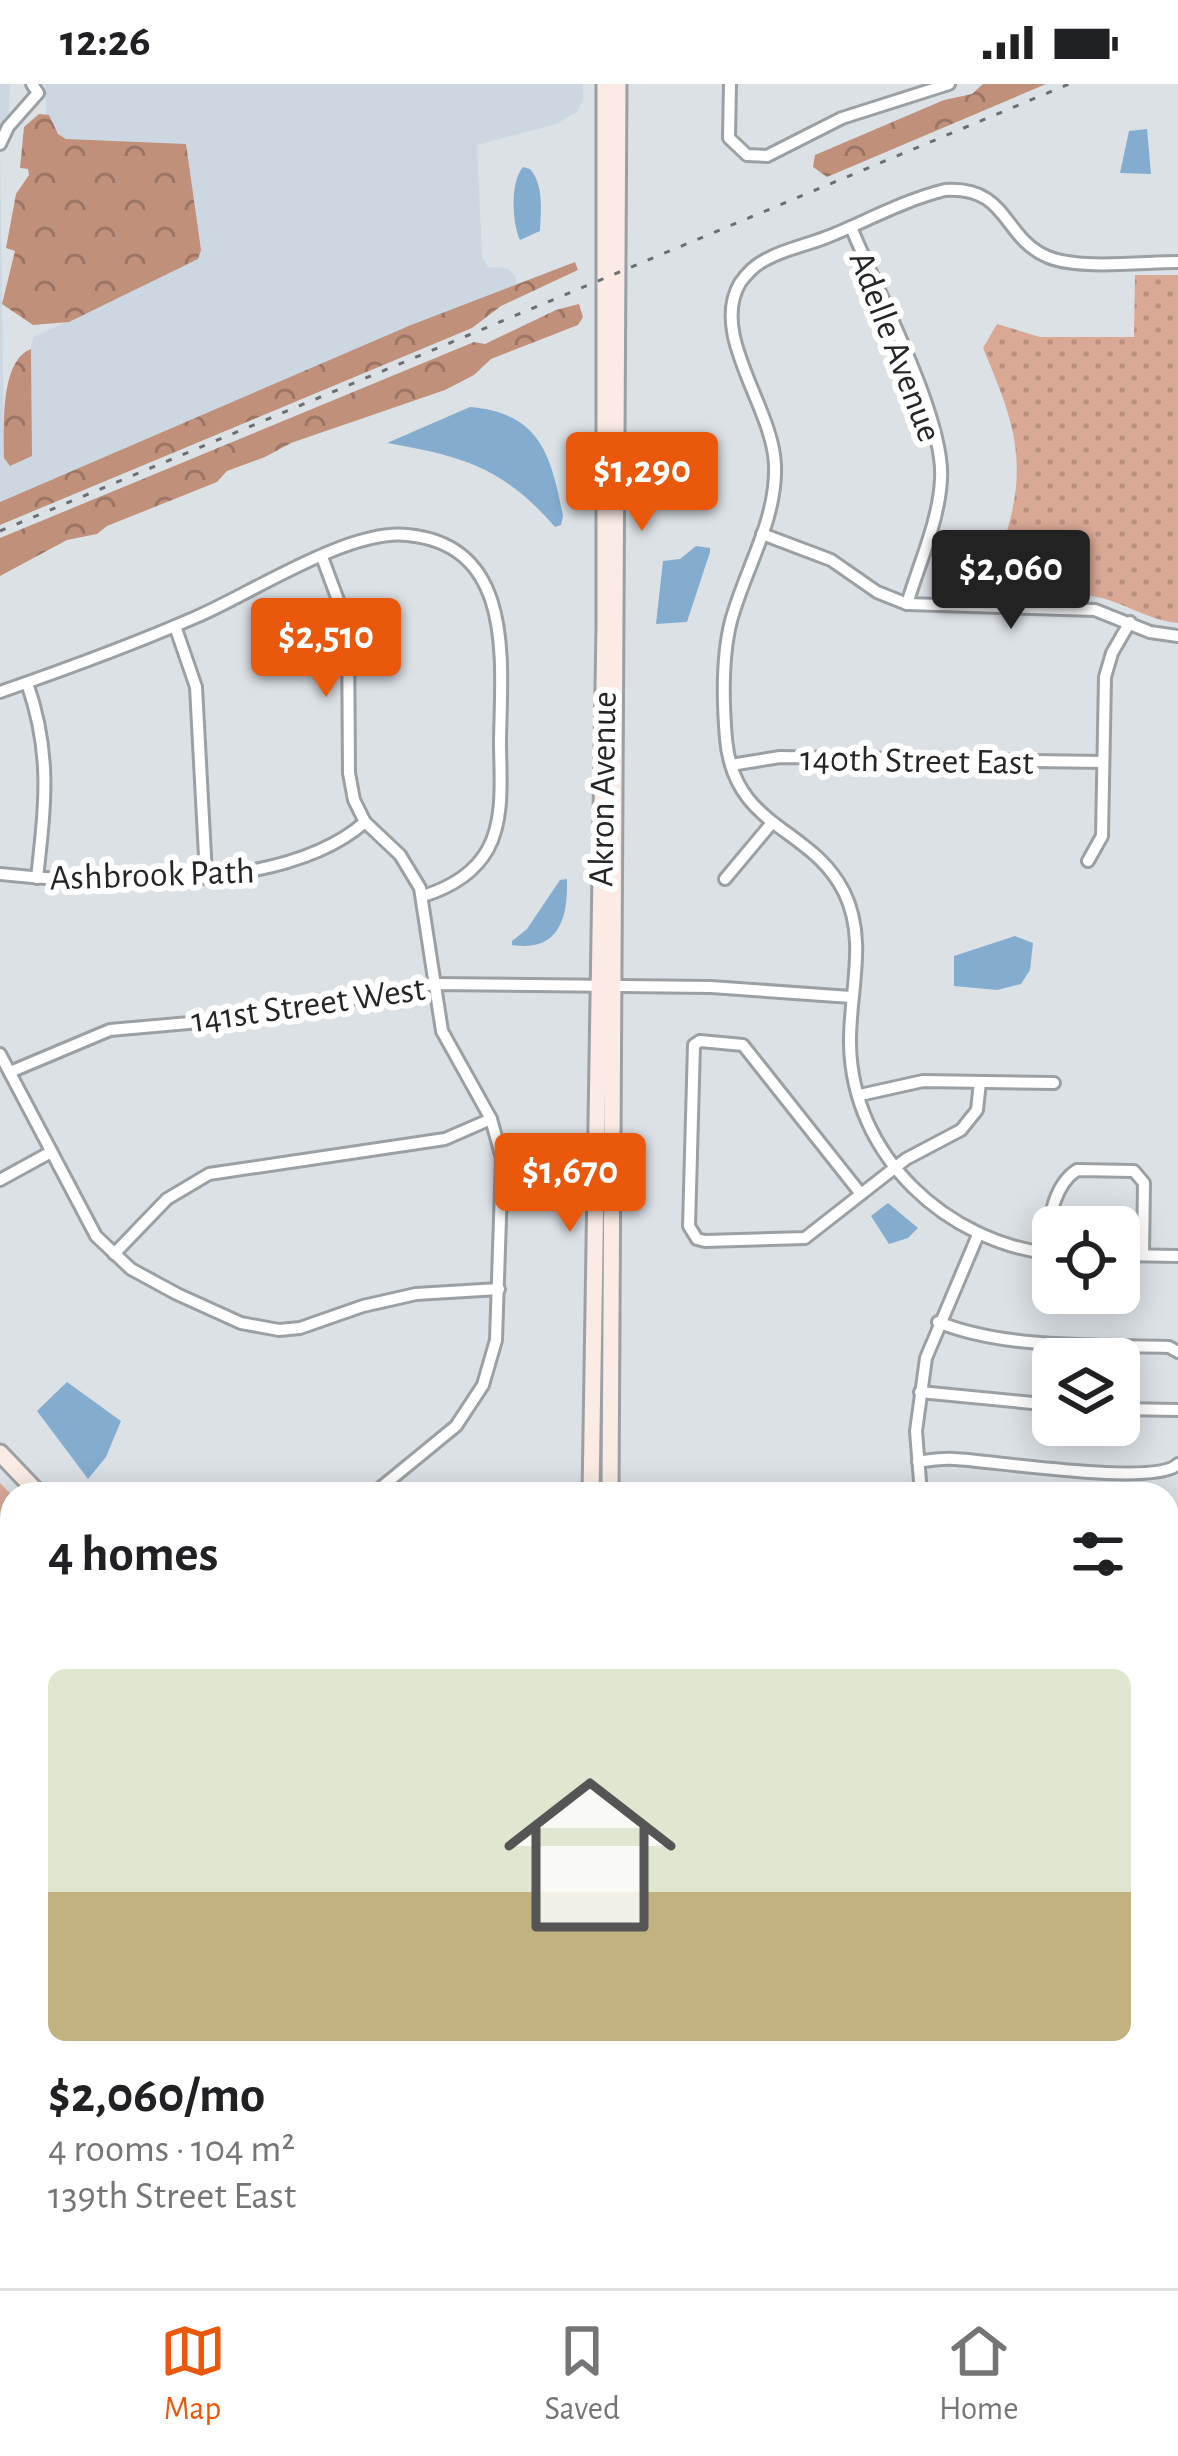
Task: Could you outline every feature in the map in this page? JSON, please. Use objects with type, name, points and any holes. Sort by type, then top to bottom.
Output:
[{"type":"street","name":"Akron Avenue","points":[[605,84],[610,1482]]},
{"type":"street","name":"Akron Avenue","points":[[591,1482],[606,984],[618,84]]},
{"type":"street","points":[[730,84],[728,137],[738,150],[757,157],[842,118],[950,84]]},
{"type":"street","points":[[0,144],[35,89]]},
{"type":"street","points":[[1032,1249],[977,1235],[936,1210],[895,1167],[869,1121],[851,1064],[857,943],[847,898],[820,859],[771,824],[747,797],[731,765],[726,733],[729,632],[774,493],[775,457],[768,422],[733,336],[733,301],[744,278],[764,260],[937,192],[961,190],[999,206],[1023,239],[1049,258],[1178,262]]},
{"type":"street","name":"Adelle Avenue","points":[[851,227],[931,419],[940,452],[938,499],[907,604]]},
{"type":"street","points":[[762,534],[831,560],[877,592],[907,604],[1095,610],[1150,632],[1178,636]]},
{"type":"street","points":[[0,692],[175,626],[322,557],[381,535],[428,539],[453,551],[474,568],[497,611],[500,791],[493,837],[472,870],[423,896]]},
{"type":"street","points":[[322,557],[348,626],[350,782],[365,822],[400,855],[423,896],[442,1030],[491,1119],[502,1158],[499,1289],[491,1364],[472,1406],[439,1443],[389,1482]]},
{"type":"street","points":[[1088,861],[1102,836],[1106,669],[1130,622]]},
{"type":"street","points":[[175,626],[196,687],[206,875]]},
{"type":"street","points":[[27,683],[46,756],[37,878]]},
{"type":"street","name":"140th Street East","points":[[731,765],[780,757],[1103,761]]},
{"type":"street","name":"Ashbrook Path","points":[[0,874],[112,881],[206,875],[296,862],[338,843],[365,822]]},
{"type":"street","points":[[725,879],[771,824]]},
{"type":"street","name":"141st Street West","points":[[10,1072],[110,1030],[256,1017],[433,984],[606,984],[851,997]]},
{"type":"street","points":[[861,1194],[743,1046],[700,1041],[694,1045],[690,1052],[689,1226],[697,1239],[806,1238],[895,1167],[962,1130],[977,1110],[980,1082]]},
{"type":"street","points":[[0,1054],[88,1225],[113,1254],[144,1278],[254,1327],[279,1330],[416,1294],[499,1289]]},
{"type":"street","points":[[860,1095],[908,1082],[1054,1083]]},
{"type":"street","points":[[113,1254],[167,1199],[209,1174],[445,1139],[491,1119]]},
{"type":"street","points":[[0,1180],[51,1152]]},
{"type":"street","points":[[1054,1206],[1070,1174],[1077,1170],[1134,1171],[1144,1184],[1143,1255],[1178,1256]]},
{"type":"street","points":[[920,1482],[920,1392],[938,1322],[977,1235]]},
{"type":"street","points":[[938,1322],[968,1333],[1177,1351]]},
{"type":"street","points":[[920,1392],[1032,1403]]},
{"type":"street","points":[[1140,1409],[1178,1410]]},
{"type":"street","points":[[0,1453],[28,1482]]},
{"type":"street","points":[[918,1462],[949,1458],[1069,1471],[1164,1473],[1178,1464]]},
{"type":"shaded area","points":[[0,84],[10,84],[8,127],[0,142]]},
{"type":"shaded area","points":[[45,84],[583,84],[578,111],[556,124],[477,145],[482,256],[488,267],[507,268],[516,277],[516,286],[412,325],[0,502],[0,142],[4,457],[11,466],[32,456],[34,337],[198,259],[47,138]]},
{"type":"shaded area","points":[[1135,275],[1178,275],[1178,623],[1083,595],[1083,533],[1007,531],[1016,481],[1014,437],[983,348],[997,324],[1040,337],[1134,337]]},
{"type":"green space","points":[[983,84],[1046,84],[827,177],[813,167],[815,155],[944,100],[972,94]]},
{"type":"green space","points":[[39,114],[49,115],[58,134],[66,139],[186,144],[201,250],[198,259],[69,322],[33,325],[2,304],[15,251],[6,248],[16,194],[29,175],[28,169],[20,168],[24,127]]},
{"type":"green space","points":[[575,262],[578,270],[501,306],[472,328],[0,525],[0,502],[411,325]]},
{"type":"green space","points":[[579,304],[583,317],[578,325],[491,359],[474,375],[445,390],[291,443],[227,471],[217,482],[97,534],[67,540],[0,576],[0,538],[474,342],[485,344]]},
{"type":"green space","points":[[31,349],[32,456],[10,466],[4,458],[6,396],[14,366]]},
{"type":"water","points":[[1147,129],[1151,174],[1120,173],[1129,131]]},
{"type":"water","points":[[523,167],[530,169],[538,183],[541,215],[540,231],[520,240],[514,202]]},
{"type":"water","points":[[470,407],[513,418],[539,441],[553,475],[561,525],[555,527],[518,491],[480,468],[387,443]]},
{"type":"water","points":[[696,546],[710,548],[710,552],[687,622],[656,624],[663,561],[680,559]]},
{"type":"water","points":[[567,879],[558,930],[541,943],[512,945],[560,880]]},
{"type":"water","points":[[1015,936],[1033,943],[1030,970],[1021,984],[997,990],[954,986],[954,956]]},
{"type":"water","points":[[888,1203],[918,1228],[908,1238],[889,1244],[871,1216]]},
{"type":"water","points":[[67,1382],[121,1421],[106,1457],[88,1479],[37,1411]]},
{"type":"railway","points":[[0,531],[1069,84]]}]
